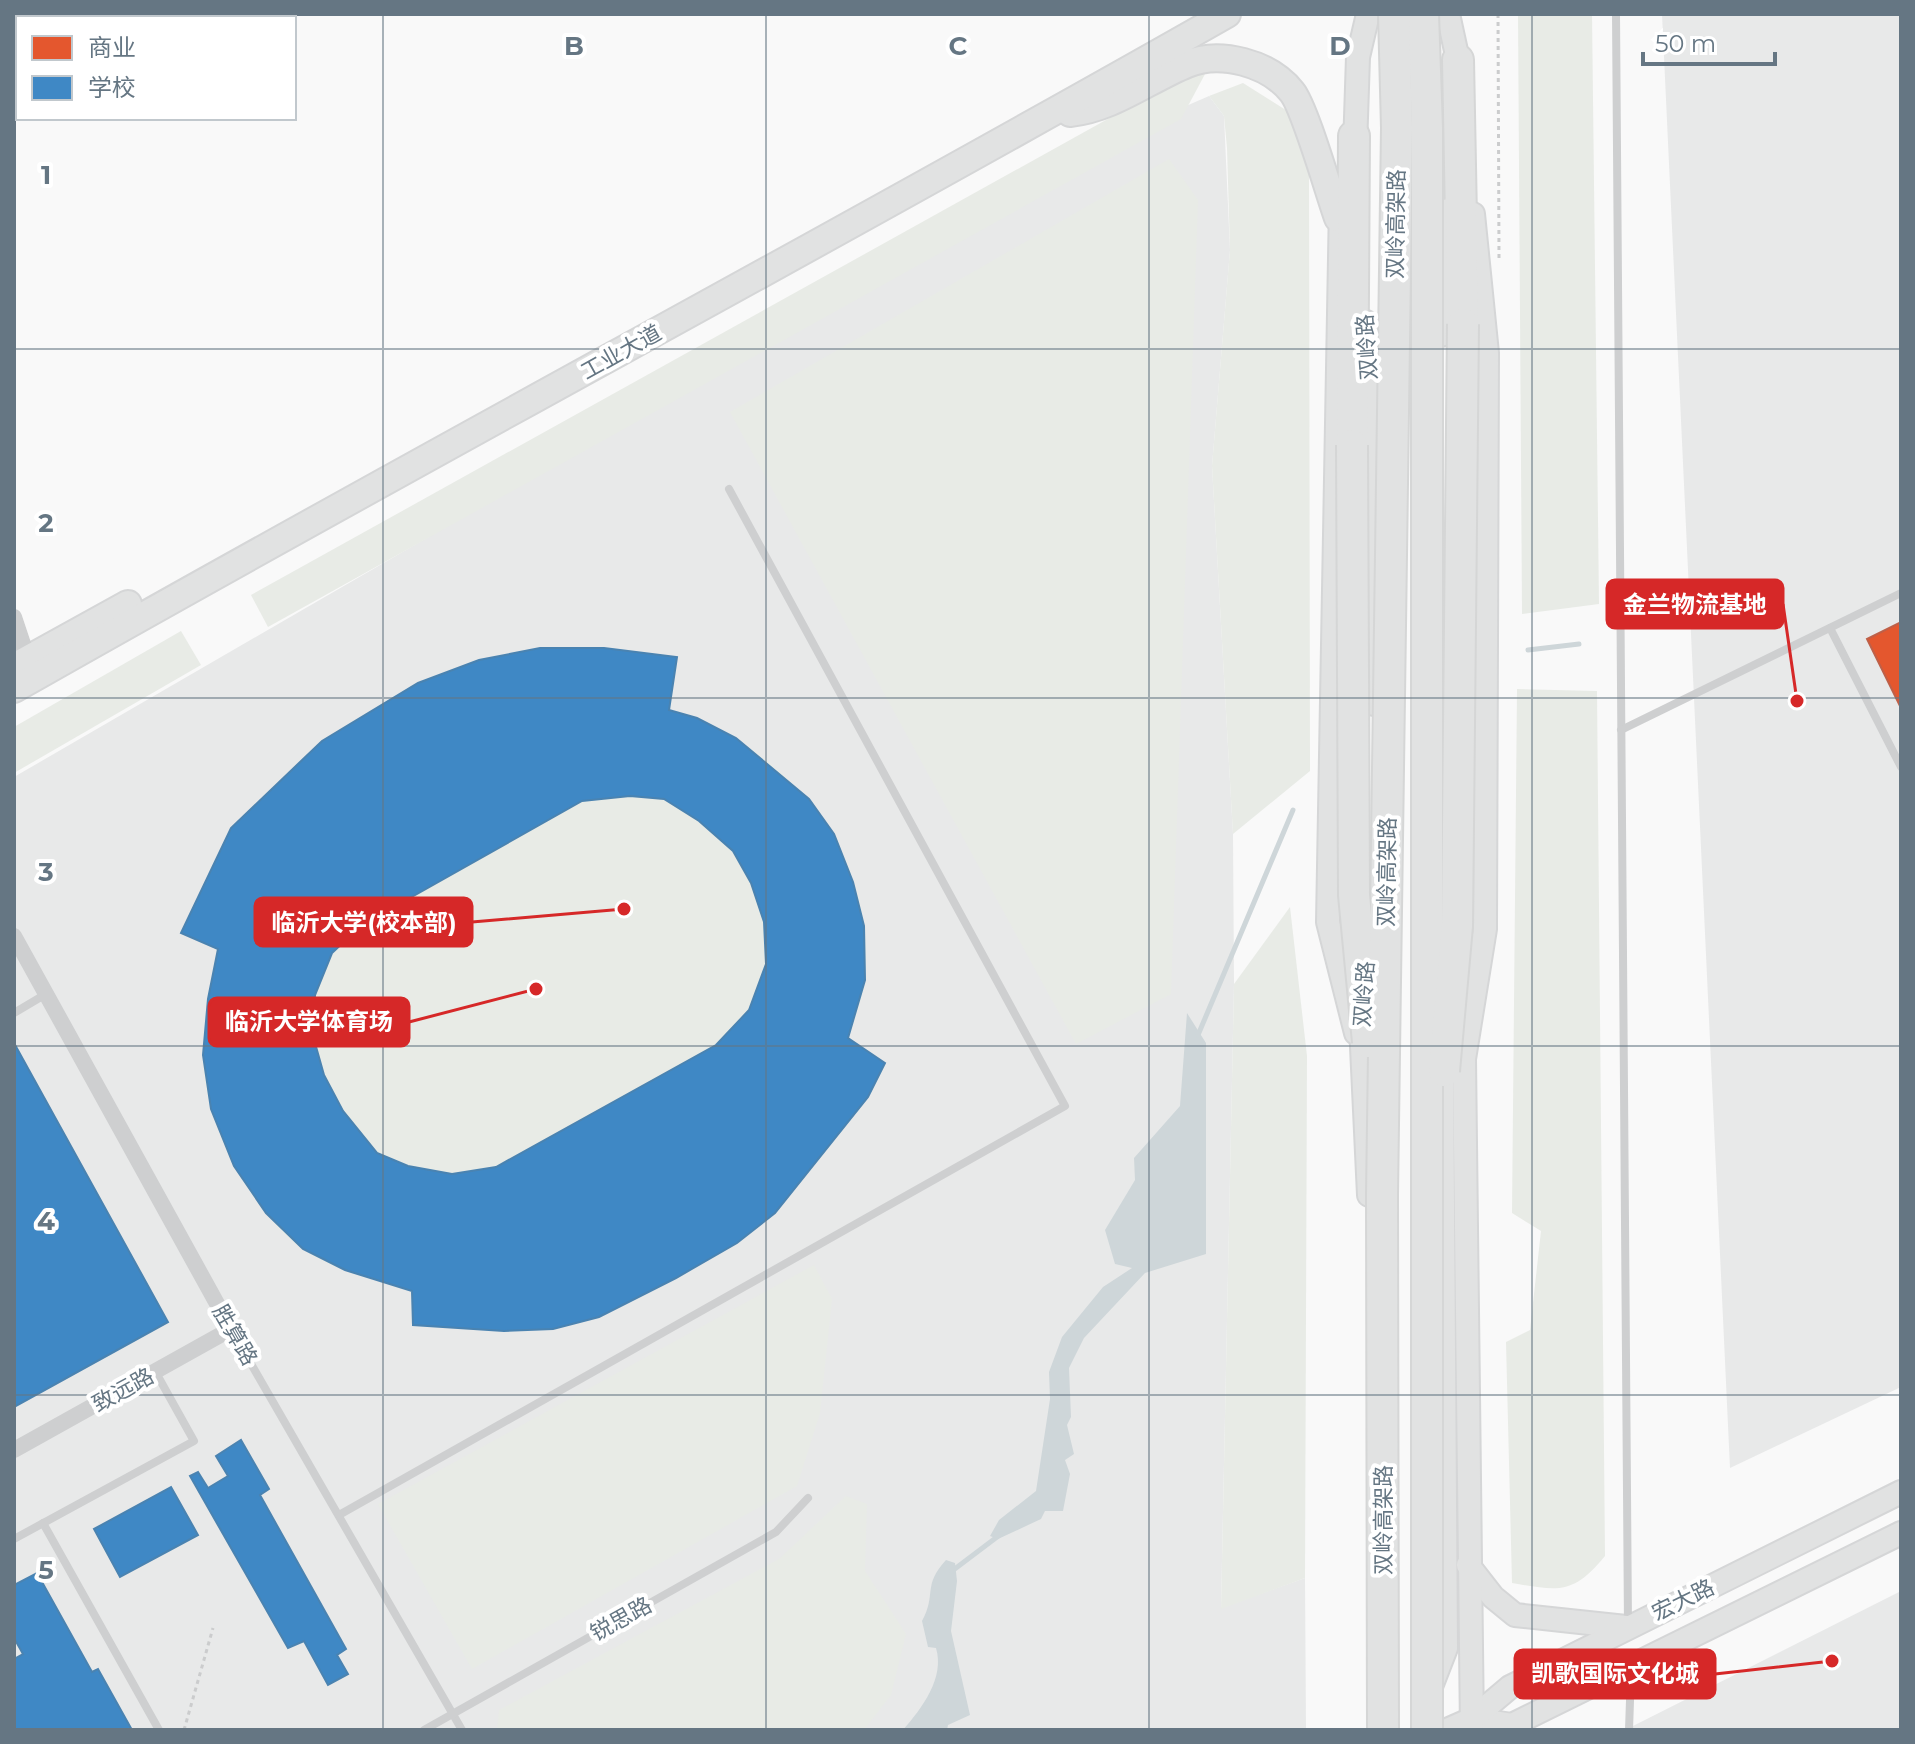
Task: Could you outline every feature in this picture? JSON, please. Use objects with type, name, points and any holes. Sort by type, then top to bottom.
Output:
[{"type":"highway","name":"双岭高架路","points":[[1383,1730],[1382,1195],[1397,128],[1394,14]]},
{"type":"highway","name":"双岭高架路","points":[[1423,14],[1427,128],[1427,1730]]},
{"type":"highway","points":[[1427,1265],[1457,926],[1463,324],[1458,60]]},
{"type":"highway","points":[[1354,136],[1354,895],[1382,1195]]},
{"type":"main road","name":"工业大道","points":[[21,663],[1015,116],[1191,14]]},
{"type":"main road","name":"工业大道","points":[[14,689],[319,515],[1050,115],[1227,14]]},
{"type":"main road","name":"双岭路","points":[[1368,14],[1358,57],[1354,136],[1373,450],[1375,845],[1360,1047],[1370,1203],[1368,1663],[1398,1730]]},
{"type":"main road","points":[[1448,14],[1458,60],[1487,353],[1485,929],[1464,1059],[1466,1443],[1472,1724]]},
{"type":"main road","points":[[1050,115],[1093,111],[1190,62],[1225,57],[1267,70],[1293,93],[1338,218]]},
{"type":"main road","points":[[1413,1730],[1446,1648],[1441,316],[1458,60]]},
{"type":"main road","points":[[1354,136],[1338,218],[1328,922],[1360,1047]]},
{"type":"main road","points":[[1442,897],[1485,813]]},
{"type":"main road","points":[[1444,1343],[1466,1443]]},
{"type":"main road","name":"宏大路","points":[[1472,1724],[1510,1687],[1901,1492]]},
{"type":"main road","name":"宏大路","points":[[1447,1730],[1472,1724],[1512,1725],[1901,1533]]},
{"type":"main road","points":[[1468,1565],[1493,1597],[1515,1615],[1628,1627]]},
{"type":"street","points":[[14,617],[21,663]]},
{"type":"street","name":"胜算路","points":[[14,936],[231,1329]]},
{"type":"street","name":"致远路","points":[[15,1447],[231,1329]]},
{"type":"lane","points":[[1616,14],[1628,1627]]},
{"type":"lane","points":[[339,1515],[1065,1106],[729,489]]},
{"type":"lane","points":[[1621,730],[1901,593]]},
{"type":"lane","points":[[1830,628],[1901,767]]},
{"type":"lane","points":[[14,1013],[46,994]]},
{"type":"lane","name":"胜算路","points":[[231,1329],[462,1730]]},
{"type":"lane","points":[[14,1539],[194,1441],[155,1371]]},
{"type":"lane","name":"锐思路","points":[[424,1730],[776,1532],[808,1498]]},
{"type":"lane","points":[[43,1523],[159,1730]]},
{"type":"lane","points":[[1629,1730],[1631,1666]]},
{"type":"path","points":[[184,1730],[213,1628]]},
{"type":"shaded area","points":[[1518,14],[1592,14],[1599,604],[1522,614]]},
{"type":"shaded area","points":[[1662,14],[1901,14],[1901,1387],[1730,1468]]},
{"type":"shaded area","points":[[1212,61],[1181,119],[268,627],[251,595]]},
{"type":"shaded area","points":[[1243,83],[1289,112],[1309,165],[1310,771],[1233,834],[1212,466],[1230,250],[1227,148],[1224,116],[1209,96]]},
{"type":"shaded area","points":[[1209,96],[1224,116],[1230,250],[1212,466],[1233,834],[1234,984],[1221,1608],[1305,1578],[1306,1730],[14,1730],[14,777],[855,290],[1170,113]]},
{"type":"shaded area","points":[[1169,159],[1198,200],[1171,994],[1076,1044],[730,412]]},
{"type":"shaded area","points":[[181,631],[201,665],[14,773],[14,727]]},
{"type":"shaded area","points":[[540,648],[604,648],[677,657],[670,710],[712,726],[751,749],[786,777],[816,810],[839,848],[856,889],[865,933],[864,986],[848,1038],[885,1063],[868,1097],[775,1213],[599,1317],[553,1329],[504,1331],[413,1325],[412,1291],[342,1269],[304,1250],[265,1212],[232,1162],[210,1106],[203,1053],[218,950],[181,933],[231,828],[322,741],[418,683]]},
{"type":"shaded area","points":[[1517,689],[1597,691],[1605,1556],[1584,1578],[1574,1584],[1554,1588],[1512,1583],[1506,1342],[1530,1330],[1541,1231],[1512,1213]]},
{"type":"shaded area","points":[[1290,907],[1307,1056],[1305,1578],[1221,1609],[1234,984]]},
{"type":"shaded area","points":[[1187,1013],[1206,1043],[1206,1254],[1145,1273],[1084,1338],[1069,1368],[1071,1417],[1067,1425],[1074,1454],[1065,1460],[1070,1474],[1063,1511],[1045,1511],[1041,1519],[998,1539],[990,1536],[999,1520],[1036,1491],[1050,1399],[1049,1372],[1062,1337],[1103,1287],[1132,1268],[1115,1264],[1105,1230],[1135,1180],[1134,1158],[1180,1106]]},
{"type":"shaded area","points":[[814,1265],[832,1299],[820,1413],[797,1486],[472,1669],[378,1504]]},
{"type":"shaded area","points":[[846,1496],[867,1504],[865,1571],[906,1634],[891,1695],[864,1730],[497,1730],[499,1710],[779,1559]]},
{"type":"shaded area","points":[[946,1560],[955,1563],[957,1581],[951,1631],[970,1715],[948,1725],[947,1730],[903,1730],[935,1681],[936,1648],[928,1647],[922,1621],[934,1577]]},
{"type":"shaded area","points":[[1901,1591],[1901,1730],[1625,1730]]},
{"type":"building: 商业","points":[[1901,622],[1901,708],[1867,639]]},
{"type":"building: 学校","points":[[540,648],[604,648],[677,657],[669,710],[697,718],[736,738],[809,799],[834,834],[853,882],[864,926],[865,980],[848,1038],[885,1063],[868,1097],[775,1213],[737,1243],[676,1278],[599,1317],[553,1329],[504,1331],[413,1325],[412,1291],[345,1270],[303,1249],[266,1213],[234,1166],[211,1109],[203,1055],[208,999],[218,949],[181,933],[231,828],[322,741],[418,683],[479,660]],"holes":[[[630,796],[664,799],[699,821],[733,851],[751,883],[764,922],[766,964],[749,1010],[716,1045],[496,1167],[452,1174],[408,1166],[377,1153],[343,1111],[324,1075],[313,1036],[315,995],[332,953],[362,925],[582,801]]]},
{"type":"building: 学校","points":[[14,1043],[168,1322],[14,1407]]},
{"type":"building: 学校","points":[[241,1440],[269,1489],[260,1495],[346,1649],[337,1655],[348,1674],[328,1685],[304,1641],[288,1648],[190,1476],[198,1472],[208,1488],[228,1476],[216,1456]]},
{"type":"building: 学校","points":[[171,1487],[198,1535],[120,1577],[94,1529]]},
{"type":"building: 学校","points":[[37,1573],[92,1672],[98,1669],[132,1730],[14,1730],[14,1659],[23,1654],[14,1638],[14,1585]]},
{"type":"waterway","points":[[1528,650],[1579,644]]},
{"type":"waterway","points":[[1198,1035],[1293,810]]},
{"type":"waterway","points":[[952,1571],[1001,1534]]},
{"type":"place","name":"金兰物流基地","points":[[1797,701]]},
{"type":"place","name":"临沂大学(校本部)","points":[[624,909]]},
{"type":"place","name":"临沂大学体育场","points":[[536,989]]},
{"type":"place","name":"凯歌国际文化城","points":[[1832,1661]]}]
